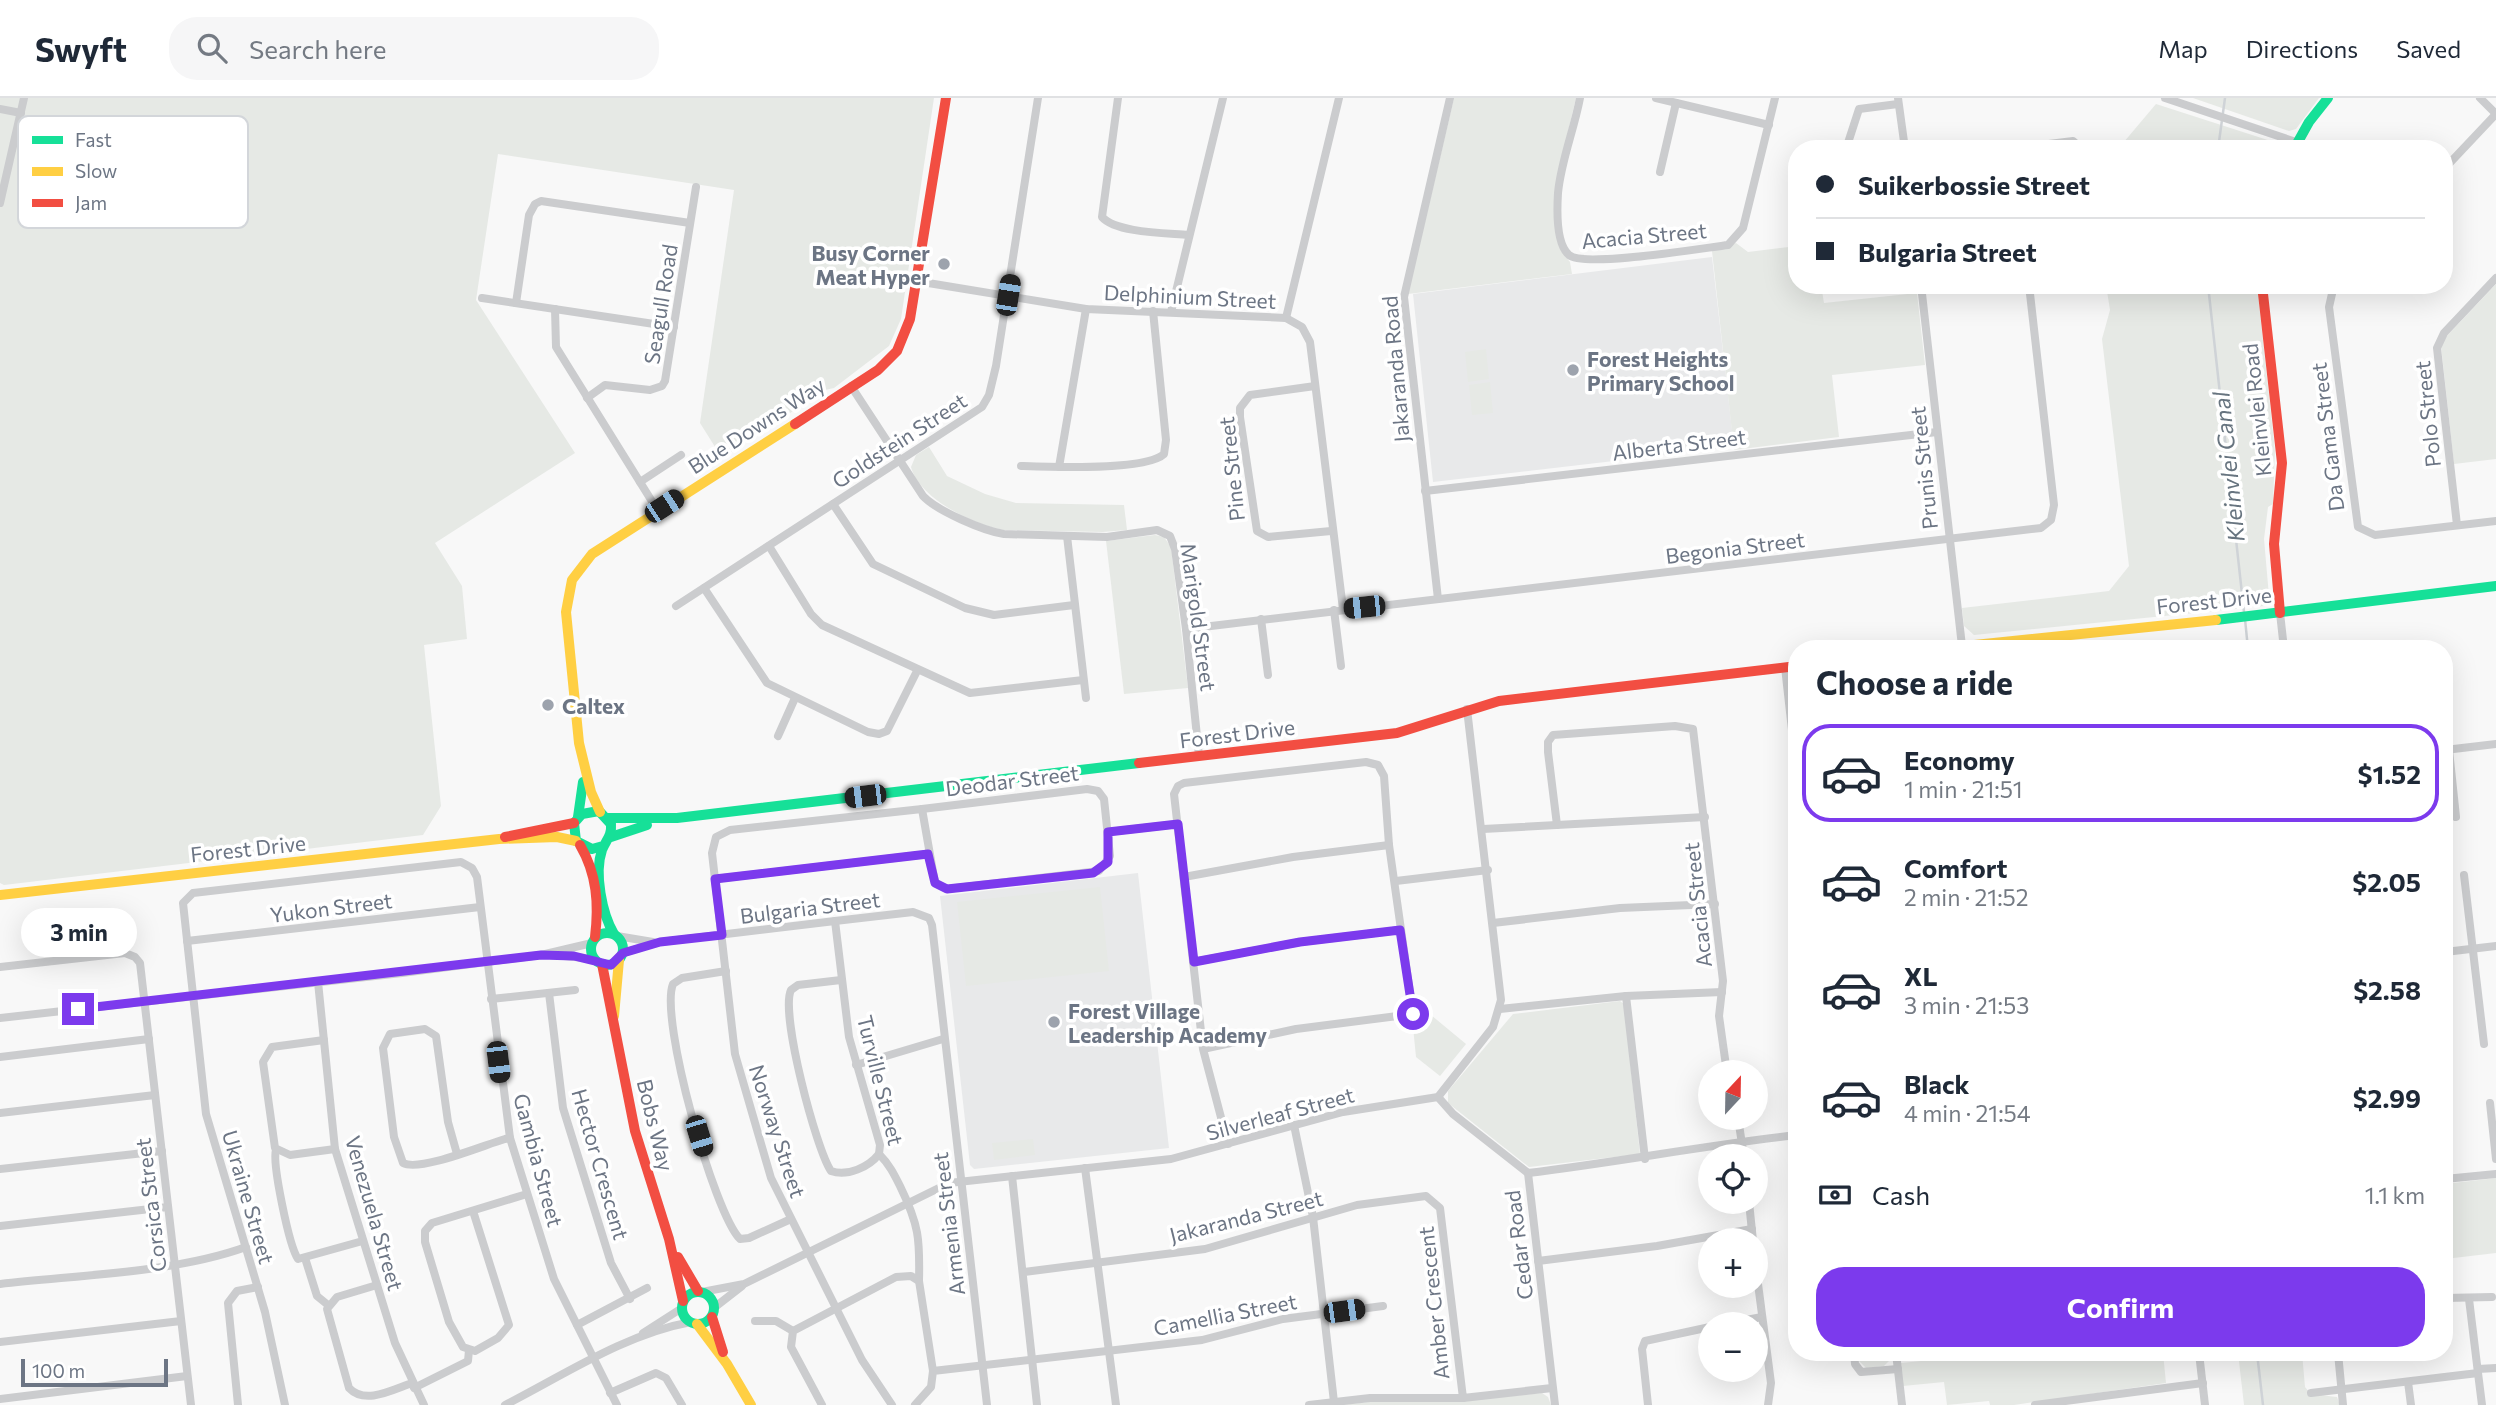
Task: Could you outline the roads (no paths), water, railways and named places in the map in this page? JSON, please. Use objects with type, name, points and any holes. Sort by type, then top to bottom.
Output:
[{"type":"street","points":[[20,116],[24,98]]},
{"type":"street","name":"Blue Downs Way","points":[[604,815],[591,792],[583,755],[566,612],[568,590],[575,573],[592,554],[878,370],[897,351],[907,331],[946,98]]},
{"type":"street","name":"Goldstein Street","points":[[676,606],[901,461],[987,401],[1008,295],[1038,98]]},
{"type":"street","points":[[1118,98],[1102,217],[1112,225],[1188,235]]},
{"type":"street","points":[[1171,312],[1223,98]]},
{"type":"street","points":[[1286,318],[1339,98]]},
{"type":"street","name":"Jakaranda Road","points":[[1438,599],[1404,298],[1450,98]]},
{"type":"street","name":"Acacia Street","points":[[1580,98],[1558,196],[1563,248],[1573,259],[1582,261],[1728,245],[1743,228],[1775,98]]},
{"type":"street","points":[[1656,98],[1769,124]]},
{"type":"street","points":[[2165,98],[2282,140]]},
{"type":"street","points":[[2299,140],[2328,98]]},
{"type":"street","points":[[2453,160],[2496,114],[2480,98]]},
{"type":"street","points":[[1849,140],[1859,109],[1898,101],[1904,140]]},
{"type":"street","points":[[1660,172],[1676,103]]},
{"type":"street","points":[[0,108],[21,113]]},
{"type":"street","points":[[0,203],[18,126]]},
{"type":"street","name":"Seagull Road","points":[[587,398],[605,384],[650,390],[662,386],[667,375],[696,187]]},
{"type":"street","points":[[516,303],[529,215],[541,201],[690,223]]},
{"type":"street","name":"Polo Street","points":[[2457,525],[2437,348],[2444,333],[2496,278]]},
{"type":"street","name":"Delphinium Street","points":[[916,281],[1086,309],[1286,318],[1302,327],[1308,337],[1315,386],[1331,531],[1341,666]]},
{"type":"street","name":"Prunis Street","points":[[1922,294],[1961,640]]},
{"type":"street","name":"Begonia Street","points":[[1186,629],[2037,529],[2047,524],[2053,515],[2030,294]]},
{"type":"street","name":"Kleinvlei Road","points":[[2263,294],[2282,463],[2274,544],[2280,614]]},
{"type":"street","name":"Da Gama Street","points":[[2332,294],[2329,307],[2358,527],[2375,535],[2496,521]]},
{"type":"street","points":[[482,298],[674,327]]},
{"type":"street","points":[[555,309],[556,347],[658,511]]},
{"type":"street","points":[[1059,467],[1086,309]]},
{"type":"street","points":[[1021,466],[1059,467],[1150,461],[1164,454],[1166,440],[1153,311]]},
{"type":"street","name":"Marigold Street","points":[[851,386],[929,502],[988,530],[1004,534],[1107,537],[1157,530],[1170,536],[1175,549],[1186,629],[1199,756]]},
{"type":"street","name":"Pine Street","points":[[1315,386],[1250,395],[1240,408],[1240,417],[1256,531],[1268,537],[1331,531]]},
{"type":"street","name":"Alberta Street","points":[[1425,491],[1937,432]]},
{"type":"street","points":[[640,482],[681,455]]},
{"type":"street","points":[[833,504],[873,564],[965,608],[994,615],[1074,605]]},
{"type":"street","points":[[1067,536],[1086,698]]},
{"type":"street","points":[[769,546],[811,614],[822,625],[917,671],[973,693],[1083,680]]},
{"type":"street","name":"Forest Drive","points":[[2020,640],[2280,614],[2496,586]]},
{"type":"street","points":[[704,588],[760,676],[775,689],[868,732],[884,733],[917,671]]},
{"type":"street","points":[[2280,614],[2283,640]]},
{"type":"street","points":[[1261,619],[1268,675]]},
{"type":"street","points":[[1785,667],[1788,678]]},
{"type":"street","name":"Forest Drive","points":[[607,841],[628,829],[677,818],[1398,733],[1499,701],[1788,667]]},
{"type":"street","points":[[778,736],[795,698]]},
{"type":"street","points":[[1438,1097],[1493,1027],[1500,1009],[1488,870],[1467,709]]},
{"type":"street","name":"Acacia Street","points":[[1557,825],[1548,752],[1548,741],[1553,735],[1675,726],[1689,727],[1695,733],[1715,904],[1722,992],[1719,1016],[1725,1060]]},
{"type":"street","points":[[2453,749],[2496,744]]},
{"type":"street","name":"Blue Downs Way","points":[[576,820],[583,793],[583,755]]},
{"type":"street","points":[[1203,1049],[1296,1029],[1413,1014],[1389,845],[1384,776],[1381,768],[1374,763],[1178,786],[1174,794],[1203,1049],[1228,1143]]},
{"type":"street","name":"Deodar Street","points":[[1091,789],[1101,793],[1104,799],[1108,832],[1108,862],[1093,873],[947,889],[935,883],[922,809],[1091,789]]},
{"type":"street","points":[[2453,795],[2456,817]]},
{"type":"street","name":"Norway Street","points":[[892,1405],[862,1360],[771,1178],[738,1066],[715,879],[713,842],[720,833],[730,830],[922,809]]},
{"type":"street","points":[[541,955],[611,965],[621,956],[622,942],[615,935],[606,915],[601,863],[612,827],[604,815],[586,811],[576,820],[578,843],[592,864],[598,916],[594,940],[598,962]]},
{"type":"street","name":"Forest Drive","points":[[604,815],[677,818]]},
{"type":"street","points":[[1483,829],[1705,817]]},
{"type":"street","name":"Forest Drive","points":[[499,839],[576,820]]},
{"type":"street","points":[[1108,832],[1178,824]]},
{"type":"street","name":"Forest Drive","points":[[0,895],[499,839],[557,838],[578,843]]},
{"type":"street","points":[[578,843],[592,849],[607,841]]},
{"type":"street","points":[[1184,877],[1293,857],[1389,845]]},
{"type":"street","points":[[715,879],[928,854]]},
{"type":"street","name":"Ukraine Street","points":[[285,1405],[258,1287],[206,1114],[183,903],[193,893],[461,862],[472,868]]},
{"type":"street","name":"Gambia Street","points":[[472,868],[480,907],[510,1138],[554,1279],[617,1405]]},
{"type":"street","points":[[1396,881],[1488,870]]},
{"type":"street","points":[[2464,875],[2484,1044]]},
{"type":"street","points":[[1493,923],[1620,908],[1715,904]]},
{"type":"street","name":"Yukon Street","points":[[187,941],[480,907]]},
{"type":"street","name":"Bulgaria Street","points":[[621,956],[660,942],[922,913]]},
{"type":"street","name":"Armenia Street","points":[[922,913],[932,925],[987,1405]]},
{"type":"street","name":"Turville Street","points":[[835,921],[849,1037],[880,1145],[879,1154],[890,1167],[918,1227],[915,1279],[933,1371]]},
{"type":"street","points":[[1194,962],[1300,942],[1400,930]]},
{"type":"street","points":[[0,1018],[541,955],[594,940],[605,932],[615,935]]},
{"type":"street","name":"Bulgaria Street","points":[[615,935],[660,942]]},
{"type":"street","points":[[2453,951],[2496,946]]},
{"type":"street","name":"Corsica Street","points":[[0,968],[129,953],[140,963],[191,1405]]},
{"type":"street","name":"Bobs Way","points":[[613,1019],[621,956]]},
{"type":"street","name":"Bobs Way","points":[[598,962],[613,1019],[635,1131],[669,1239],[682,1305]]},
{"type":"street","points":[[726,971],[682,978],[670,990],[682,1078],[718,1200],[733,1232],[740,1239],[749,1238],[790,1219]]},
{"type":"street","points":[[841,980],[798,985],[791,990],[789,1005],[796,1063],[831,1171],[848,1173],[870,1163],[879,1154]]},
{"type":"street","name":"Venezuela Street","points":[[318,982],[335,1149],[395,1343],[424,1405]]},
{"type":"street","points":[[491,999],[575,990]]},
{"type":"street","points":[[1500,1009],[1626,996],[1722,992]]},
{"type":"street","name":"Hector Crescent","points":[[549,993],[563,1108],[611,1263],[629,1299]]},
{"type":"street","points":[[1626,996],[1645,1159]]},
{"type":"street","points":[[457,1154],[448,1122],[436,1036],[425,1029],[390,1034],[383,1048],[399,1158],[406,1165],[413,1166],[457,1154],[510,1138]]},
{"type":"street","points":[[0,1057],[149,1039]]},
{"type":"street","points":[[856,1065],[943,1039]]},
{"type":"street","points":[[324,1040],[272,1048],[264,1056],[276,1150],[273,1161],[284,1197],[284,1214],[298,1259],[359,1242]]},
{"type":"street","points":[[0,1113],[155,1095]]},
{"type":"street","name":"Silverleaf Street","points":[[744,1284],[949,1183],[1171,1159],[1343,1112],[1438,1097]]},
{"type":"street","name":"Cedar Road","points":[[1438,1097],[1453,1115],[1528,1173],[1555,1405]]},
{"type":"street","points":[[2490,1103],[2496,1159]]},
{"type":"street","points":[[1294,1125],[1313,1217],[1334,1402]]},
{"type":"street","points":[[1740,1130],[1742,1142]]},
{"type":"street","points":[[1528,1173],[1645,1159],[1788,1136]]},
{"type":"street","points":[[276,1150],[290,1154],[335,1149]]},
{"type":"street","points":[[0,1169],[162,1151]]},
{"type":"street","points":[[1085,1168],[1116,1405]]},
{"type":"street","points":[[2453,1178],[2496,1174]]},
{"type":"street","points":[[1012,1176],[1037,1405]]},
{"type":"street","points":[[473,1211],[509,1325],[498,1338],[475,1351],[469,1350],[456,1338],[424,1237],[432,1223],[527,1194]]},
{"type":"street","name":"Jakaranda Street","points":[[1024,1272],[1205,1248],[1357,1205],[1426,1196],[1434,1200]]},
{"type":"street","name":"Amber Crescent","points":[[1434,1200],[1440,1208],[1463,1398],[1552,1388]]},
{"type":"street","points":[[0,1226],[168,1207]]},
{"type":"street","name":"Bobs Way","points":[[669,1239],[700,1292],[712,1299],[713,1312]]},
{"type":"street","points":[[1538,1262],[1698,1239]]},
{"type":"street","points":[[0,1284],[174,1264],[221,1256],[246,1247]]},
{"type":"street","points":[[305,1258],[317,1296],[328,1306]]},
{"type":"street","points":[[822,1405],[791,1347],[790,1338],[793,1331],[835,1307],[896,1278],[915,1279]]},
{"type":"street","points":[[632,1340],[700,1292],[744,1284]]},
{"type":"street","points":[[505,1405],[632,1340],[671,1326],[694,1323],[713,1312],[744,1284]]},
{"type":"street","points":[[377,1285],[337,1297],[328,1306],[327,1315],[351,1392],[362,1398],[371,1398],[413,1385],[468,1361],[469,1350]]},
{"type":"street","points":[[238,1405],[228,1303],[237,1291],[258,1287]]},
{"type":"street","points":[[576,1325],[647,1288]]},
{"type":"street","points":[[2453,1298],[2492,1297]]},
{"type":"street","points":[[2469,1299],[2482,1405]]},
{"type":"street","points":[[682,1305],[727,1364],[751,1405]]},
{"type":"street","name":"Camellia Street","points":[[933,1371],[1202,1340],[1283,1319],[1383,1306]]},
{"type":"street","points":[[713,1312],[727,1364]]},
{"type":"street","points":[[0,1342],[181,1321]]},
{"type":"street","points":[[755,1321],[776,1321],[793,1331]]},
{"type":"street","points":[[1648,1405],[1642,1349],[1645,1341],[1698,1330]]},
{"type":"street","points":[[1768,1361],[1771,1383],[1768,1405]]},
{"type":"street","points":[[1855,1361],[1861,1372],[1898,1369]]},
{"type":"street","points":[[1897,1361],[1902,1405]]},
{"type":"street","points":[[2200,1361],[2205,1405]]},
{"type":"street","points":[[2338,1361],[2343,1405]]},
{"type":"street","points":[[2311,1393],[2408,1382],[2496,1367]]},
{"type":"street","points":[[915,1405],[931,1387],[933,1371]]},
{"type":"street","points":[[610,1393],[656,1373],[666,1378],[682,1405]]},
{"type":"street","points":[[0,1399],[187,1376]]},
{"type":"street","points":[[2408,1382],[2411,1405]]},
{"type":"street","points":[[2035,1405],[2084,1402],[2203,1383]]},
{"type":"street","points":[[34,1395],[35,1405]]},
{"type":"street","points":[[1309,1405],[1370,1398],[1463,1398]]},
{"type":"waterway","name":"Kleinvlei Canal","points":[[2219,140],[2225,98]]},
{"type":"waterway","name":"Kleinvlei Canal","points":[[2209,294],[2244,612]]},
{"type":"waterway","name":"Kleinvlei Canal","points":[[2245,619],[2247,640]]},
{"type":"waterway","name":"Kleinvlei Canal","points":[[2258,1361],[2263,1405]]},
{"type":"place","name":"Busy Corner Meat Hyper","points":[[944,264]]},
{"type":"place","name":"Forest Heights Primary School","points":[[1573,370]]},
{"type":"place","name":"Caltex","points":[[548,705]]},
{"type":"place","name":"Forest Village Leadership Academy","points":[[1054,1022]]}]
